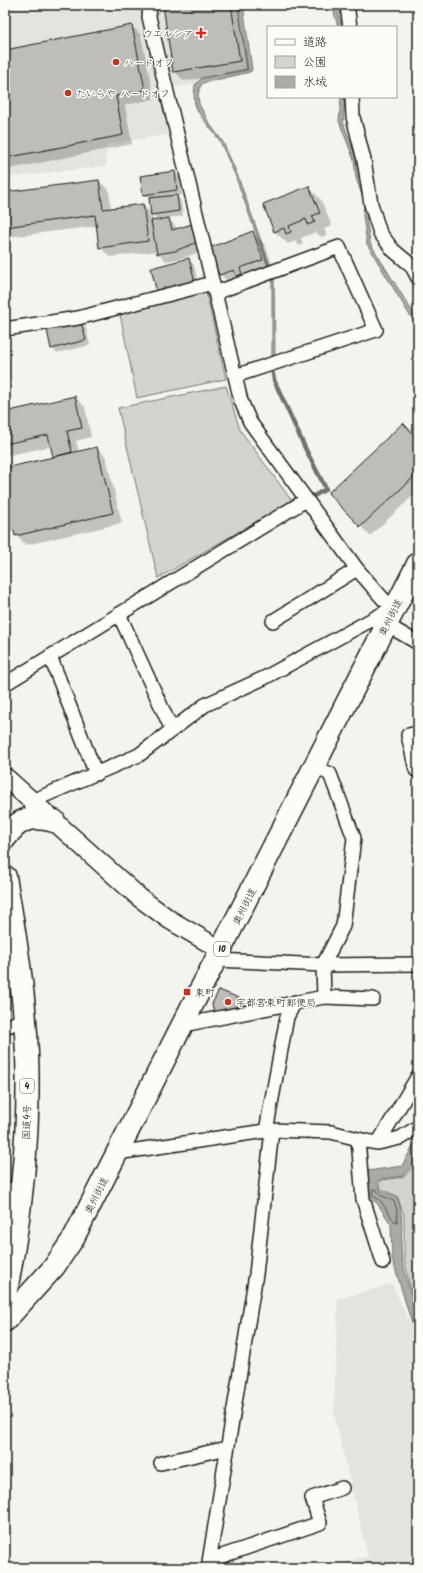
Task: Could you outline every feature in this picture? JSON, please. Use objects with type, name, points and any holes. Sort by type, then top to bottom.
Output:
[{"type":"highway","points":[[5,838],[13,826],[28,819],[40,817],[54,821]]},
{"type":"highway","name":"国道4号","points":[[5,877],[18,960],[25,1019],[27,1053],[25,1149],[13,1189],[5,1294]]},
{"type":"main road","name":"奥州街道","points":[[5,1321],[54,1267],[73,1239],[418,563]]},
{"type":"street","points":[[150,5],[150,17],[241,401],[250,422],[357,569],[384,600],[396,606]]},
{"type":"street","points":[[347,5],[350,26]]},
{"type":"street","points":[[352,98],[353,117],[364,160],[371,204],[380,233],[393,250],[411,265],[418,278]]},
{"type":"street","points":[[5,329],[78,318],[214,288],[339,247],[376,330],[235,376]]},
{"type":"street","points":[[5,684],[306,500]]},
{"type":"street","points":[[273,621],[357,569]]},
{"type":"street","points":[[32,801],[139,755],[205,705],[264,678],[396,606]]},
{"type":"street","points":[[118,614],[172,730]]},
{"type":"street","points":[[386,625],[418,643]]},
{"type":"street","points":[[50,656],[96,774]]},
{"type":"street","points":[[416,770],[408,735],[418,733]]},
{"type":"street","points":[[315,766],[330,774],[354,838],[343,926],[324,965],[324,997]]},
{"type":"street","points":[[5,777],[140,898],[219,955],[324,965],[418,964]]},
{"type":"street","points":[[183,1025],[324,997],[373,999]]},
{"type":"street","points":[[295,1002],[287,1017],[269,1130],[256,1274],[209,1564],[320,1523],[312,1498],[342,1488]]},
{"type":"street","points":[[5,1027],[25,1019]]},
{"type":"street","points":[[378,1143],[418,1076]]},
{"type":"street","points":[[117,1153],[269,1130],[331,1132],[378,1143],[400,1138],[418,1127]]},
{"type":"street","points":[[358,1139],[363,1198],[383,1262]]},
{"type":"street","points":[[161,1463],[227,1448]]},
{"type":"shaded area","points":[[5,5],[239,5],[249,72],[163,90],[173,134],[107,144],[106,166],[5,178]]},
{"type":"shaded area","points":[[392,1284],[418,1340],[418,1568],[325,1568],[368,1556],[334,1414],[338,1299]]},
{"type":"green space","points":[[206,292],[226,379],[137,398],[120,314]]},
{"type":"green space","points":[[226,386],[240,430],[292,501],[158,578],[118,408]]},
{"type":"green space","points":[[418,1161],[418,1197],[416,1204],[418,1229],[418,1323],[404,1258],[404,1215],[397,1196],[381,1189],[379,1183],[382,1180],[404,1177]]},
{"type":"water","points":[[238,5],[243,5],[252,70],[250,72],[203,83],[200,87],[198,95],[199,104],[209,123],[223,142],[237,174],[274,277],[275,358],[272,358],[272,278],[235,175],[220,141],[198,112],[194,95],[195,85],[202,78],[247,69]]},
{"type":"water","points":[[332,5],[336,5],[342,26],[338,26]]},
{"type":"water","points":[[341,98],[345,98],[343,122],[357,160],[359,177],[368,202],[366,216],[370,243],[418,321],[418,329],[367,244],[363,216],[364,201],[356,178],[354,160],[339,121]]},
{"type":"water","points":[[418,1137],[418,1158],[403,1176],[381,1179],[377,1183],[381,1191],[397,1197],[400,1206],[402,1221],[402,1259],[414,1308],[418,1328],[418,1338],[416,1337],[392,1258],[391,1224],[377,1203],[369,1198],[366,1179],[368,1171],[402,1166]]},
{"type":"building","name":"ウエルシア","points":[[163,5],[231,5],[240,61],[173,72]]},
{"type":"building","name":"たいらや ハードオフ","points":[[132,25],[145,90],[116,96],[123,135],[5,158],[5,50]]},
{"type":"building","points":[[175,171],[177,190],[143,195],[140,176]]},
{"type":"building","points":[[99,180],[103,209],[143,204],[148,241],[99,248],[95,215],[5,227],[5,192]]},
{"type":"building","points":[[309,186],[320,213],[312,216],[315,222],[308,225],[306,219],[289,226],[291,232],[286,234],[284,228],[274,232],[263,204]]},
{"type":"building","points":[[177,195],[179,211],[151,215],[149,198]]},
{"type":"building","points":[[169,218],[172,230],[192,224],[198,242],[175,251],[157,254],[151,221]]},
{"type":"building","points":[[253,231],[263,260],[240,268],[242,274],[236,276],[234,270],[219,275],[209,248]]},
{"type":"building","points":[[189,258],[195,283],[157,293],[151,268]]},
{"type":"building","points":[[81,322],[86,340],[51,349],[47,330]]},
{"type":"building","points":[[75,396],[82,428],[67,431],[72,452],[53,457],[48,435],[5,444],[5,412]]},
{"type":"building","points":[[403,423],[418,439],[418,473],[360,527],[328,493]]},
{"type":"building","points":[[97,447],[113,513],[15,536],[14,530],[10,531],[7,518],[5,519],[5,468]]},
{"type":"building","name":"宇都宮東町郵便局","points":[[219,990],[244,1000],[239,1011],[215,1016],[212,1004]]},
{"type":"waterway","points":[[273,374],[274,380],[306,450],[326,489],[312,497],[314,501]]},
{"type":"place","name":"ウエルシア","points":[[201,33]]},
{"type":"place","name":"ハードオフ","points":[[116,62]]},
{"type":"place","name":"たいらや ハードオフ","points":[[68,93]]},
{"type":"place","name":"東町","points":[[187,992]]},
{"type":"place","name":"宇都宮東町郵便局","points":[[228,1002]]}]
